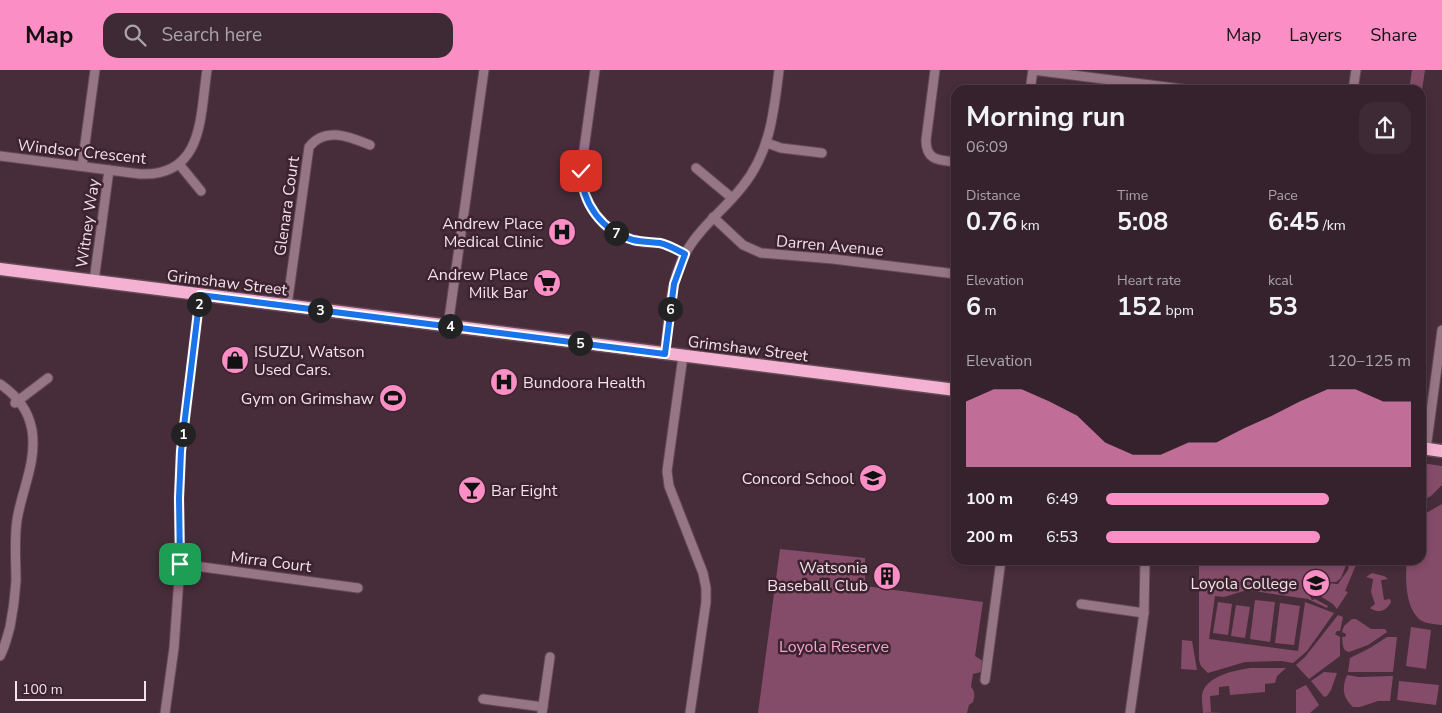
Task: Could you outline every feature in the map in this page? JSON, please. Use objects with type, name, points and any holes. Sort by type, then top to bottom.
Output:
[{"type":"main road","name":"Grimshaw Street","points":[[0,269],[951,389]]},
{"type":"main road","points":[[1426,448],[1442,451]]},
{"type":"street","points":[[82,166],[95,70]]},
{"type":"street","points":[[200,192],[179,164],[187,157],[196,141],[207,70]]},
{"type":"street","points":[[448,326],[484,70]]},
{"type":"street","points":[[595,70],[581,171],[587,200],[602,223],[617,233],[641,242],[661,243],[685,254]]},
{"type":"street","points":[[665,354],[674,284],[685,254],[713,217],[732,198],[752,172],[767,143],[780,70]]},
{"type":"street","points":[[936,70],[926,140],[927,150],[935,158],[951,161]]},
{"type":"street","points":[[1031,85],[1033,70],[1151,85]]},
{"type":"street","points":[[1354,85],[1356,70]]},
{"type":"street","name":"Glenara Court","points":[[287,306],[309,147],[318,138],[330,135],[347,137],[370,145]]},
{"type":"street","points":[[767,143],[781,148],[822,153]]},
{"type":"street","name":"Windsor Crescent","points":[[0,156],[149,174],[168,170],[179,164]]},
{"type":"street","points":[[696,168],[732,198]]},
{"type":"street","name":"Witney Way","points":[[94,281],[110,170]]},
{"type":"street","name":"Darren Avenue","points":[[713,217],[743,245],[761,253],[951,273]]},
{"type":"street","points":[[165,713],[174,648],[180,564],[179,498],[181,451],[200,295]]},
{"type":"street","points":[[1426,435],[1442,330]]},
{"type":"street","points":[[683,356],[667,471],[669,486],[703,573],[706,588],[706,602],[690,713]]},
{"type":"street","points":[[17,402],[48,378]]},
{"type":"street","points":[[0,384],[17,402],[25,421],[29,440],[26,485],[17,528],[15,598],[8,636],[0,656]]},
{"type":"street","points":[[0,390],[17,402]]},
{"type":"street","name":"Mirra Court","points":[[180,564],[358,588]]},
{"type":"street","points":[[985,680],[1000,565]]},
{"type":"street","points":[[1130,713],[1144,613],[1145,565]]},
{"type":"street","points":[[1081,604],[1144,613]]},
{"type":"street","points":[[483,698],[543,710],[550,657]]},
{"type":"green space","points":[[1412,70],[1425,70],[1423,85],[1410,85]]},
{"type":"green space","points":[[1426,464],[1442,466],[1442,485],[1426,498]]},
{"type":"green space","points":[[1442,504],[1442,625],[1424,622],[1416,616],[1407,593],[1407,565],[1426,565],[1426,513]]},
{"type":"green space","name":"Loyola Reserve","points":[[780,549],[865,558],[865,586],[983,602],[975,656],[983,661],[981,672],[973,674],[971,687],[974,692],[974,698],[973,702],[969,705],[967,713],[758,713]]},
{"type":"green space","points":[[1199,565],[1346,565],[1341,578],[1336,582],[1325,582],[1307,591],[1312,600],[1315,599],[1328,606],[1327,608],[1308,599],[1247,590],[1224,597],[1215,596],[1209,639],[1298,651],[1305,602],[1334,613],[1307,651],[1293,663],[1281,661],[1245,662],[1208,673],[1201,666],[1199,660]]},
{"type":"green space","points":[[1349,565],[1356,565],[1345,591],[1348,592],[1337,609],[1333,604],[1320,596],[1325,594],[1321,586],[1325,583],[1338,584],[1348,570]]},
{"type":"green space","points":[[1372,573],[1388,579],[1381,580],[1384,600],[1390,599],[1391,602],[1382,611],[1370,608],[1375,604],[1371,592],[1373,579],[1366,577]]},
{"type":"green space","points":[[1255,600],[1275,602],[1270,642],[1250,639]]},
{"type":"green space","points":[[1218,602],[1232,604],[1228,635],[1213,633]]},
{"type":"green space","points":[[1280,603],[1300,606],[1294,645],[1275,643]]},
{"type":"green space","points":[[1236,605],[1250,607],[1245,638],[1231,636]]},
{"type":"green space","points":[[1338,615],[1343,617],[1340,631],[1337,631],[1335,634],[1340,637],[1340,656],[1309,679],[1296,665],[1305,657]]},
{"type":"green space","points":[[1352,619],[1356,619],[1371,629],[1385,629],[1387,632],[1368,645],[1349,652],[1343,647],[1342,637],[1345,637],[1346,634],[1342,632],[1344,626]]},
{"type":"green space","points":[[1411,627],[1431,630],[1426,669],[1406,666]]},
{"type":"green space","points":[[1387,637],[1397,637],[1393,672],[1348,672],[1350,658]]},
{"type":"green space","points":[[1182,640],[1192,641],[1197,670],[1181,669]]},
{"type":"green space","points":[[1250,668],[1286,668],[1277,676],[1275,683],[1265,684],[1265,692],[1230,695],[1229,686],[1219,687],[1219,695],[1210,696],[1211,712],[1222,712],[1203,713],[1202,695],[1208,684],[1225,674]]},
{"type":"green space","points":[[1324,672],[1337,673],[1331,690],[1324,697],[1311,681]]},
{"type":"green space","points":[[1347,675],[1359,677],[1393,676],[1390,701],[1378,701],[1360,707],[1353,707],[1344,692]]},
{"type":"green space","points":[[1399,681],[1439,685],[1436,705],[1397,700]]},
{"type":"green space","points":[[1306,685],[1319,705],[1310,713],[1296,713],[1296,690]]},
{"type":"place","name":"Andrew Place Medical Clinic","points":[[562,232]]},
{"type":"place","name":"Andrew Place Milk Bar","points":[[547,283]]},
{"type":"place","name":"ISUZU, Watson Used Cars.","points":[[235,360]]},
{"type":"place","name":"Bundoora Health","points":[[504,382]]},
{"type":"place","name":"Gym on Grimshaw","points":[[393,398]]},
{"type":"place","name":"Concord School","points":[[873,478]]},
{"type":"place","name":"Bar Eight","points":[[472,490]]},
{"type":"place","name":"Watsonia Baseball Club","points":[[887,576]]},
{"type":"place","name":"Loyola College","points":[[1316,583]]},
{"type":"route","points":[[180,564],[179,498],[181,451],[200,295],[665,354],[674,284],[685,254],[661,243],[633,240],[617,233],[602,223],[587,200],[581,171]]}]
